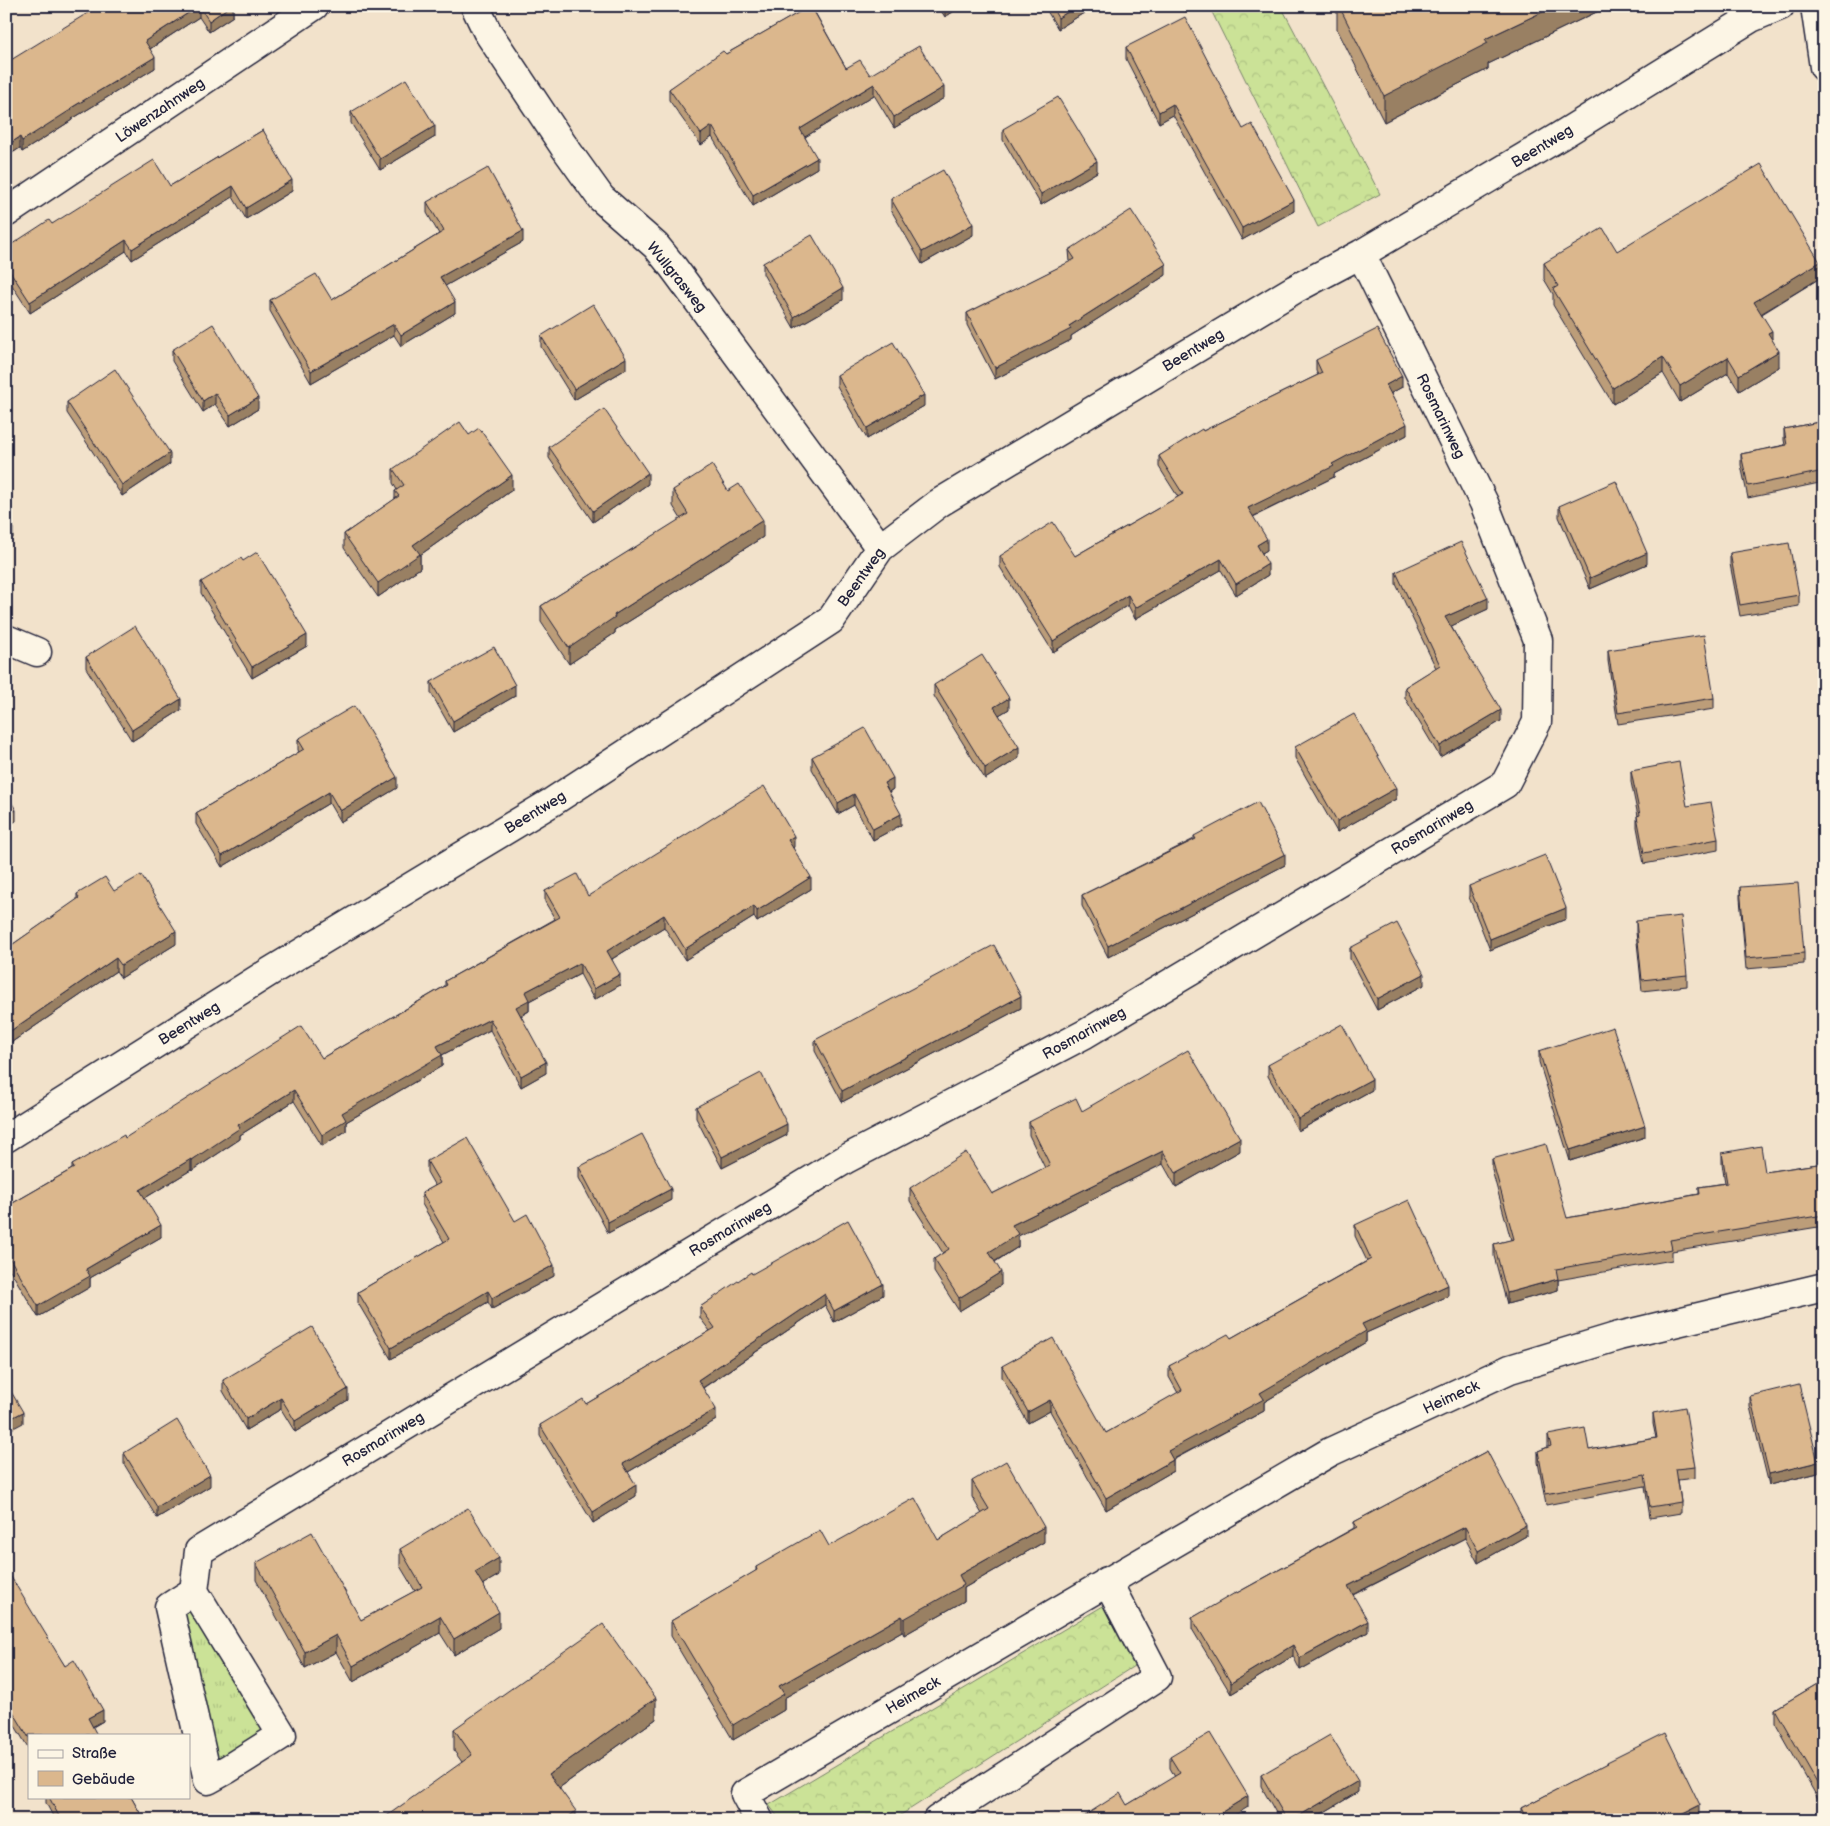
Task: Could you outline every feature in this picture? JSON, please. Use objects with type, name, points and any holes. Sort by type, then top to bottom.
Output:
[{"type":"street","name":"Löwenzahnweg","points":[[6,213],[314,6]]},
{"type":"street","name":"Wullgrasweg","points":[[475,6],[487,31],[563,145],[601,198],[656,246],[673,267],[880,548]]},
{"type":"street","name":"Beentweg","points":[[6,1138],[271,971],[552,802],[831,620],[880,548],[939,503],[1294,289],[1362,254],[1560,136],[1751,18],[1780,6]]},
{"type":"street","points":[[1815,6],[1824,67]]},
{"type":"street","name":"Rosmarinweg","points":[[194,1591],[199,1551],[846,1159],[1085,1034],[1505,784],[1537,722],[1538,640],[1484,503],[1362,254]]},
{"type":"street","points":[[6,639],[37,652]]},
{"type":"street","name":"Heimeck","points":[[759,1820],[745,1794],[1330,1452],[1510,1369],[1619,1336],[1824,1287]]},
{"type":"street","points":[[937,1820],[1157,1677],[1107,1581]]},
{"type":"street","points":[[194,1591],[282,1735],[208,1780],[169,1607],[194,1591]]},
{"type":"green space","points":[[1209,6],[1281,6],[1380,194],[1318,227]]},
{"type":"green space","points":[[194,1591],[282,1735],[208,1780],[169,1607]]},
{"type":"green space","points":[[1103,1606],[1134,1666],[893,1820],[780,1820],[769,1805]]},
{"type":"building","points":[[99,6],[199,6],[145,41],[155,57],[71,108],[22,141],[20,137],[6,146],[6,63]]},
{"type":"building","points":[[199,6],[230,6],[209,21]]},
{"type":"building","points":[[810,6],[846,68],[860,60],[870,75],[919,46],[944,87],[894,117],[874,84],[800,129],[817,158],[753,195],[712,126],[701,134],[669,89],[723,51],[726,54]]},
{"type":"building","points":[[1051,6],[1077,6],[1058,18]]},
{"type":"building","points":[[1339,6],[1555,6],[1485,39],[1488,43],[1384,96]]},
{"type":"building","points":[[1185,17],[1243,129],[1252,124],[1294,200],[1242,228],[1173,104],[1159,112],[1126,47]]},
{"type":"building","points":[[406,79],[435,126],[380,159],[351,112]]},
{"type":"building","points":[[1058,97],[1097,161],[1041,194],[1003,129]]},
{"type":"building","points":[[263,130],[292,180],[246,208],[233,186],[132,249],[126,240],[30,302],[6,265],[6,248],[49,220],[52,224],[154,160],[170,186]]},
{"type":"building","points":[[1761,164],[1820,262],[1754,302],[1772,331],[1768,333],[1779,351],[1739,375],[1728,357],[1680,386],[1663,357],[1613,388],[1553,289],[1558,286],[1544,263],[1603,228],[1617,251]]},
{"type":"building","points":[[488,168],[523,231],[440,277],[455,302],[401,335],[394,324],[311,371],[270,300],[316,274],[332,300],[444,231],[427,202]]},
{"type":"building","points":[[943,170],[973,224],[922,252],[891,199]]},
{"type":"building","points":[[1131,210],[1166,264],[1069,326],[1071,329],[995,368],[967,313],[1075,259],[1069,250]]},
{"type":"building","points":[[812,235],[843,288],[794,317],[763,263]]},
{"type":"building","points":[[593,304],[626,358],[574,389],[541,336]]},
{"type":"building","points":[[213,324],[258,398],[230,415],[215,393],[203,401],[172,350]]},
{"type":"building","points":[[1377,329],[1402,376],[1386,385],[1407,424],[1332,464],[1334,466],[1248,508],[1267,539],[1257,545],[1268,564],[1236,584],[1221,559],[1135,608],[1128,595],[1053,641],[1000,556],[1053,522],[1075,556],[1183,494],[1159,456],[1202,429],[1203,431],[1322,373],[1316,360]]},
{"type":"building","points":[[893,342],[924,395],[867,428],[837,375]]},
{"type":"building","points":[[115,369],[170,453],[122,485],[67,402]]},
{"type":"building","points":[[604,409],[648,473],[593,511],[549,447]]},
{"type":"building","points":[[1824,421],[1824,471],[1748,486],[1741,454],[1787,445],[1784,429]]},
{"type":"building","points":[[460,422],[469,435],[479,428],[512,475],[413,545],[420,554],[378,583],[344,534],[399,496],[395,491],[404,485],[393,469]]},
{"type":"building","points":[[712,465],[728,491],[739,484],[763,520],[614,615],[615,617],[569,648],[541,606],[688,514],[673,490]]},
{"type":"building","points":[[1616,481],[1647,553],[1590,578],[1559,506]]},
{"type":"building","points":[[6,514],[13,527],[6,531]]},
{"type":"building","points":[[1461,542],[1488,598],[1445,617],[1501,710],[1440,746],[1405,687],[1440,665],[1396,572]]},
{"type":"building","points":[[1789,543],[1799,595],[1740,605],[1730,553]]},
{"type":"building","points":[[257,552],[307,635],[252,667],[201,582],[241,558],[243,561]]},
{"type":"building","points":[[135,626],[181,699],[132,730],[86,657]]},
{"type":"building","points":[[1704,635],[1714,698],[1618,713],[1608,650]]},
{"type":"building","points":[[494,647],[515,685],[453,721],[431,682]]},
{"type":"building","points":[[982,655],[1009,698],[994,707],[1019,747],[985,768],[934,685]]},
{"type":"building","points":[[354,706],[397,777],[340,811],[329,792],[222,856],[196,813],[304,749],[298,739]]},
{"type":"building","points":[[1354,714],[1396,788],[1337,821],[1295,747]]},
{"type":"building","points":[[865,728],[893,778],[884,783],[901,814],[873,829],[854,794],[838,803],[812,757]]},
{"type":"building","points":[[1679,762],[1687,806],[1711,802],[1718,839],[1644,853],[1637,816],[1640,815],[1631,771]]},
{"type":"building","points":[[764,786],[794,836],[788,840],[811,877],[757,911],[754,906],[685,949],[664,915],[607,951],[620,974],[594,989],[580,963],[525,992],[529,1000],[516,1007],[546,1062],[521,1076],[490,1019],[437,1046],[442,1055],[342,1113],[346,1120],[322,1135],[294,1090],[238,1125],[240,1128],[192,1160],[140,1190],[161,1225],[86,1269],[90,1276],[38,1306],[6,1252],[6,1207],[74,1168],[72,1165],[124,1135],[125,1138],[301,1026],[322,1058],[447,985],[445,981],[560,917],[545,891],[577,874],[588,896]]},
{"type":"building","points":[[6,793],[16,810],[6,815]]},
{"type":"building","points":[[1258,802],[1285,854],[1108,946],[1082,895],[1196,839],[1194,836]]},
{"type":"building","points":[[1545,855],[1566,908],[1490,939],[1469,886]]},
{"type":"building","points":[[141,875],[176,931],[121,965],[116,958],[9,1032],[6,1027],[6,949],[79,898],[77,894],[105,877],[114,891]]},
{"type":"building","points":[[1798,883],[1804,953],[1746,958],[1740,887]]},
{"type":"building","points":[[1681,916],[1687,975],[1642,980],[1636,921]]},
{"type":"building","points":[[1397,923],[1424,974],[1377,999],[1350,948]]},
{"type":"building","points":[[994,945],[1021,996],[842,1091],[815,1040]]},
{"type":"building","points":[[1342,1024],[1372,1079],[1298,1119],[1268,1065]]},
{"type":"building","points":[[1613,1027],[1645,1126],[1570,1150],[1539,1051]]},
{"type":"building","points":[[1188,1050],[1240,1138],[1176,1173],[1163,1151],[1012,1225],[1018,1234],[989,1252],[1001,1272],[959,1298],[934,1259],[949,1249],[910,1188],[966,1152],[992,1194],[1050,1165],[1029,1122],[1076,1098],[1082,1111]]},
{"type":"building","points":[[761,1073],[787,1124],[722,1157],[696,1107]]},
{"type":"building","points":[[642,1134],[671,1189],[608,1222],[579,1167]]},
{"type":"building","points":[[467,1138],[515,1221],[527,1214],[554,1265],[492,1298],[488,1291],[391,1348],[358,1292],[449,1239],[422,1193],[440,1183],[427,1161]]},
{"type":"building","points":[[1546,1144],[1567,1218],[1700,1194],[1699,1187],[1727,1183],[1722,1153],[1761,1146],[1765,1172],[1824,1163],[1824,1215],[1670,1240],[1672,1249],[1556,1269],[1558,1279],[1507,1293],[1494,1244],[1514,1239],[1492,1159]]},
{"type":"building","points":[[1409,1200],[1448,1285],[1362,1324],[1366,1331],[1260,1393],[1264,1399],[1168,1451],[1173,1460],[1106,1498],[1050,1400],[1028,1412],[1002,1366],[1053,1338],[1106,1433],[1182,1390],[1169,1366],[1228,1334],[1231,1338],[1371,1259],[1355,1225]]},
{"type":"building","points":[[848,1220],[883,1284],[834,1311],[825,1294],[698,1380],[716,1409],[623,1464],[636,1485],[593,1512],[540,1425],[583,1399],[586,1404],[715,1328],[700,1307],[751,1272],[752,1274]]},
{"type":"building","points":[[312,1327],[348,1389],[295,1421],[281,1398],[246,1419],[223,1380]]},
{"type":"building","points":[[6,1383],[23,1412],[6,1421]]},
{"type":"building","points":[[1799,1384],[1818,1462],[1769,1474],[1750,1396]]},
{"type":"building","points":[[1685,1407],[1695,1467],[1676,1469],[1681,1502],[1650,1507],[1645,1475],[1546,1494],[1538,1451],[1551,1446],[1548,1435],[1585,1428],[1589,1450],[1657,1438],[1653,1413]]},
{"type":"building","points":[[177,1420],[210,1475],[157,1507],[124,1453]]},
{"type":"building","points":[[1487,1451],[1526,1525],[1478,1551],[1465,1527],[1348,1586],[1368,1621],[1300,1658],[1293,1645],[1231,1683],[1192,1618],[1357,1527],[1354,1522]]},
{"type":"building","points":[[1006,1461],[1044,1527],[959,1575],[964,1585],[904,1619],[902,1616],[779,1686],[784,1694],[733,1725],[671,1621],[757,1570],[756,1567],[820,1530],[829,1546],[915,1498],[938,1540],[989,1509],[972,1481]]},
{"type":"building","points":[[468,1508],[499,1558],[475,1572],[499,1612],[454,1639],[440,1616],[353,1666],[336,1635],[305,1652],[256,1563],[312,1532],[361,1620],[422,1587],[400,1549]]},
{"type":"building","points":[[11,1577],[65,1666],[74,1660],[103,1710],[88,1718],[96,1734],[28,1734],[28,1736],[6,1700],[6,1579]]},
{"type":"building","points":[[603,1624],[656,1698],[549,1774],[576,1811],[564,1820],[381,1820],[472,1755],[454,1729]]},
{"type":"building","points":[[1824,1680],[1824,1788],[1821,1789],[1775,1709]]},
{"type":"building","points":[[1210,1733],[1248,1796],[1209,1820],[1078,1820],[1120,1793],[1127,1805],[1180,1773],[1170,1757]]},
{"type":"building","points":[[1665,1733],[1700,1805],[1670,1820],[1519,1820],[1525,1816],[1521,1808]]},
{"type":"building","points":[[1330,1735],[1358,1781],[1292,1820],[1287,1820],[1261,1775]]},
{"type":"building","points":[[50,1798],[132,1798],[144,1820],[61,1820]]}]
